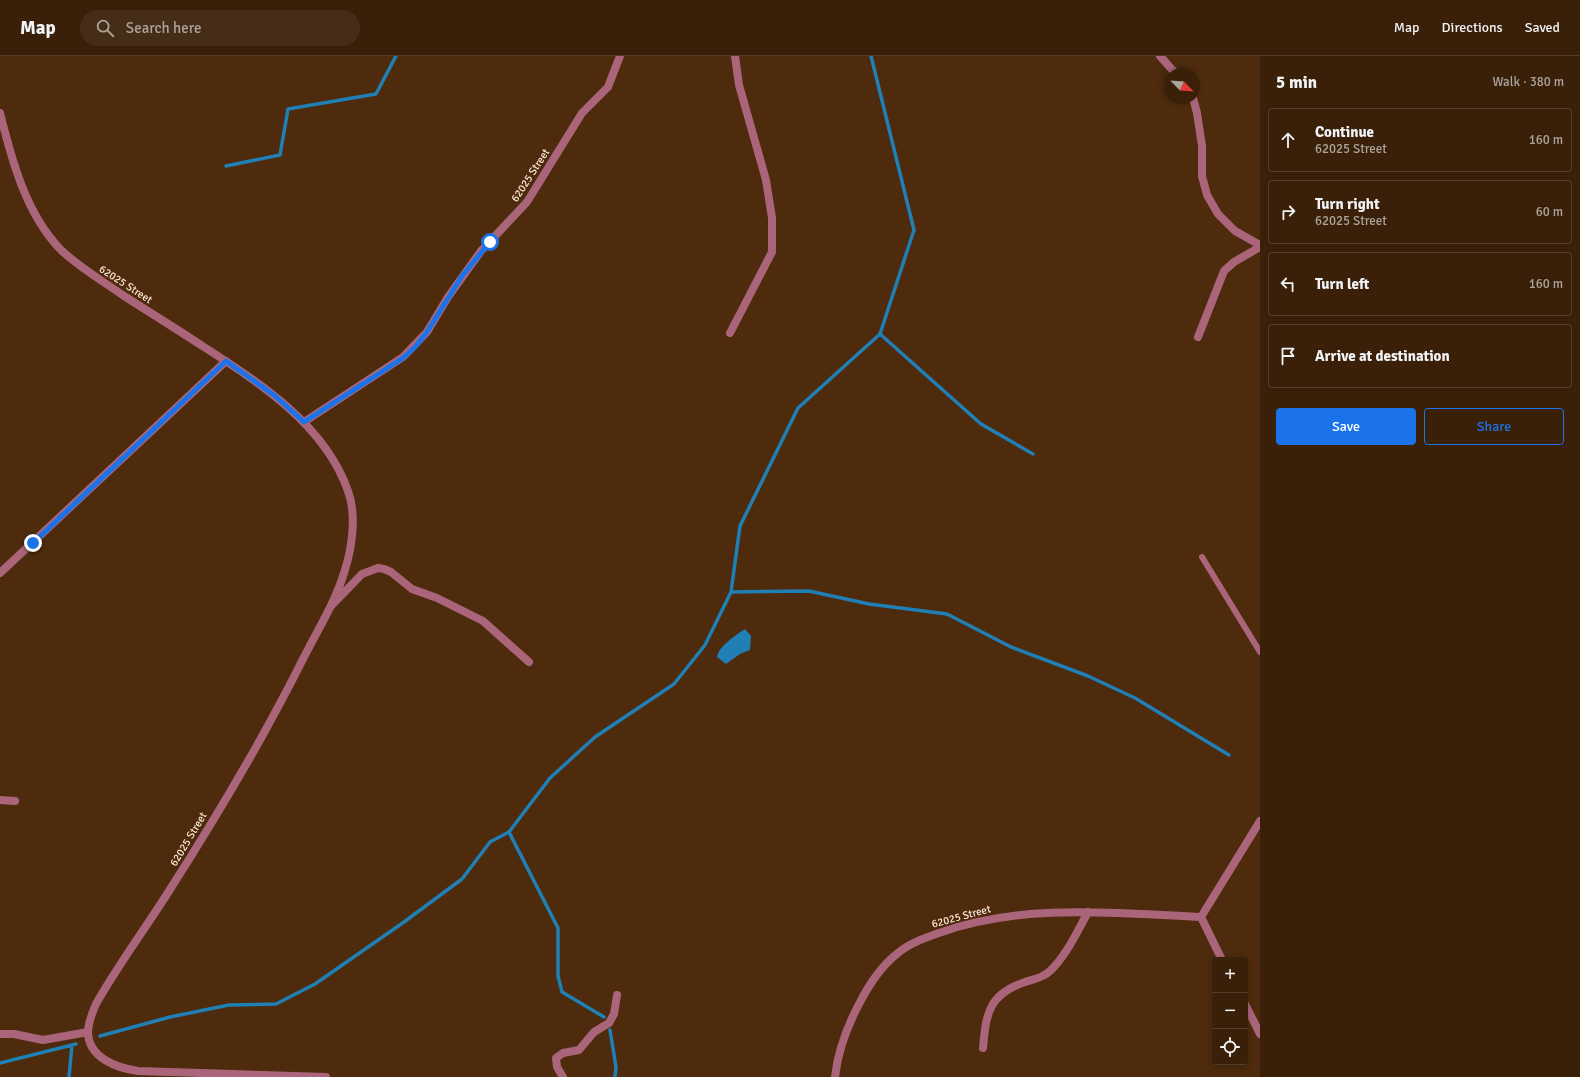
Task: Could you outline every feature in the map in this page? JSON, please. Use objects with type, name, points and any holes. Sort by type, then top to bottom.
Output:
[{"type":"street","name":"62025 Street","points":[[304,422],[403,358],[415,347],[427,332],[448,297],[481,251],[528,202],[582,113],[608,87],[620,56]]},
{"type":"street","points":[[730,333],[769,258],[773,241],[766,180],[739,85],[735,56]]},
{"type":"street","points":[[1160,56],[1171,68]]},
{"type":"street","points":[[1194,104],[1197,113],[1202,146],[1202,176],[1207,195],[1218,214],[1235,231],[1260,246],[1234,262],[1224,271],[1198,337]]},
{"type":"street","name":"62025 Street","points":[[0,113],[3,137],[27,198],[42,225],[60,249],[86,271],[226,361],[274,395],[304,422],[332,458],[349,492],[353,522],[351,549],[344,576],[330,608],[282,701],[169,891],[104,989],[90,1019],[88,1032]]},
{"type":"street","points":[[0,573],[136,448],[226,361]]},
{"type":"street","points":[[330,608],[362,574],[378,568],[384,569],[391,572],[412,589],[437,598],[483,621],[529,662]]},
{"type":"street","points":[[0,800],[15,801]]},
{"type":"street","points":[[1221,957],[1201,917],[1260,821]]},
{"type":"street","name":"62025 Street","points":[[836,1077],[837,1061],[845,1032],[863,997],[878,973],[898,952],[920,940],[955,927],[993,918],[1088,912],[1201,917]]},
{"type":"street","points":[[982,1048],[985,1022],[995,999],[1011,987],[1041,977],[1050,971],[1067,948],[1088,912]]},
{"type":"street","points":[[563,1077],[557,1067],[556,1058],[563,1053],[579,1050],[594,1032],[609,1023],[614,1014],[617,995]]},
{"type":"street","points":[[1248,1010],[1260,1034]]},
{"type":"street","points":[[0,1034],[14,1034],[43,1040],[88,1032],[89,1043],[96,1052],[106,1061],[121,1069],[138,1071],[326,1077]]},
{"type":"lane","points":[[1202,557],[1260,652]]},
{"type":"water","points":[[745,629],[751,636],[750,650],[740,654],[726,664],[717,657],[718,653],[728,641]]},
{"type":"waterway","points":[[226,166],[280,155],[288,109],[376,94],[396,56]]},
{"type":"waterway","points":[[100,1036],[170,1017],[229,1005],[276,1004],[315,984],[404,922],[462,879],[490,842],[509,832],[550,778],[595,737],[674,684],[705,645],[731,592],[740,526],[798,408],[880,334],[914,230],[871,56]]},
{"type":"waterway","points":[[880,334],[981,424],[1033,454]]},
{"type":"waterway","points":[[731,592],[809,591],[869,604],[947,614],[1011,647],[1088,676],[1135,698],[1229,755]]},
{"type":"waterway","points":[[509,832],[558,928],[558,976],[562,992],[604,1017]]},
{"type":"waterway","points":[[610,1030],[616,1067],[615,1077]]},
{"type":"waterway","points":[[0,1063],[76,1044]]},
{"type":"waterway","points":[[69,1077],[72,1045]]},
{"type":"route","points":[[33,543],[136,448],[226,361],[247,374],[274,395],[304,422],[403,358],[415,347],[427,332],[455,287],[481,251],[490,242]]}]
